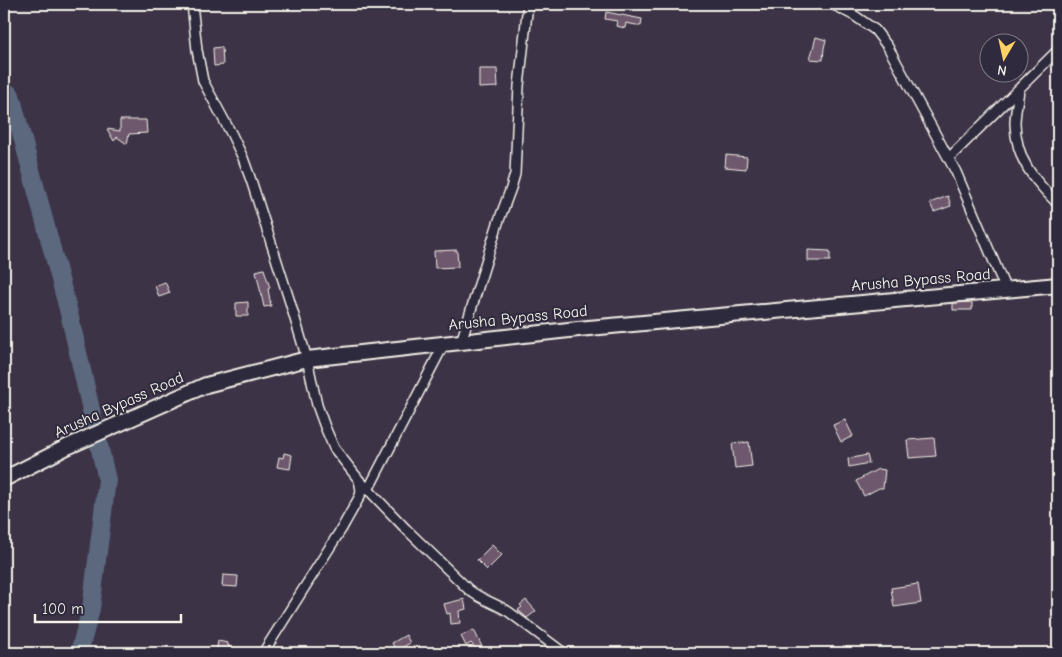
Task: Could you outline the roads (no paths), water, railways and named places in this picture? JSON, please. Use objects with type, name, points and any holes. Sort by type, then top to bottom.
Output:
[{"type":"main road","name":"Arusha Bypass Road","points":[[4,480],[67,447],[206,385],[307,359],[588,328],[1058,285]]},
{"type":"street","points":[[192,4],[197,50],[203,81],[243,158],[307,359],[317,405],[334,448],[368,490],[469,590],[478,597],[500,606],[564,653]]},
{"type":"street","points":[[461,342],[515,174],[520,86],[528,4]]},
{"type":"street","points":[[832,4],[875,30],[888,47],[956,172],[1006,290]]},
{"type":"street","points":[[949,158],[1058,50]]},
{"type":"street","points":[[1019,89],[1015,123],[1017,141],[1023,161],[1040,186],[1058,204]]},
{"type":"street","points":[[368,490],[444,344]]},
{"type":"street","points":[[264,653],[353,509],[360,496],[359,480]]},
{"type":"waterway","points":[[4,90],[11,95],[69,313],[107,480],[91,609],[79,653]]}]
